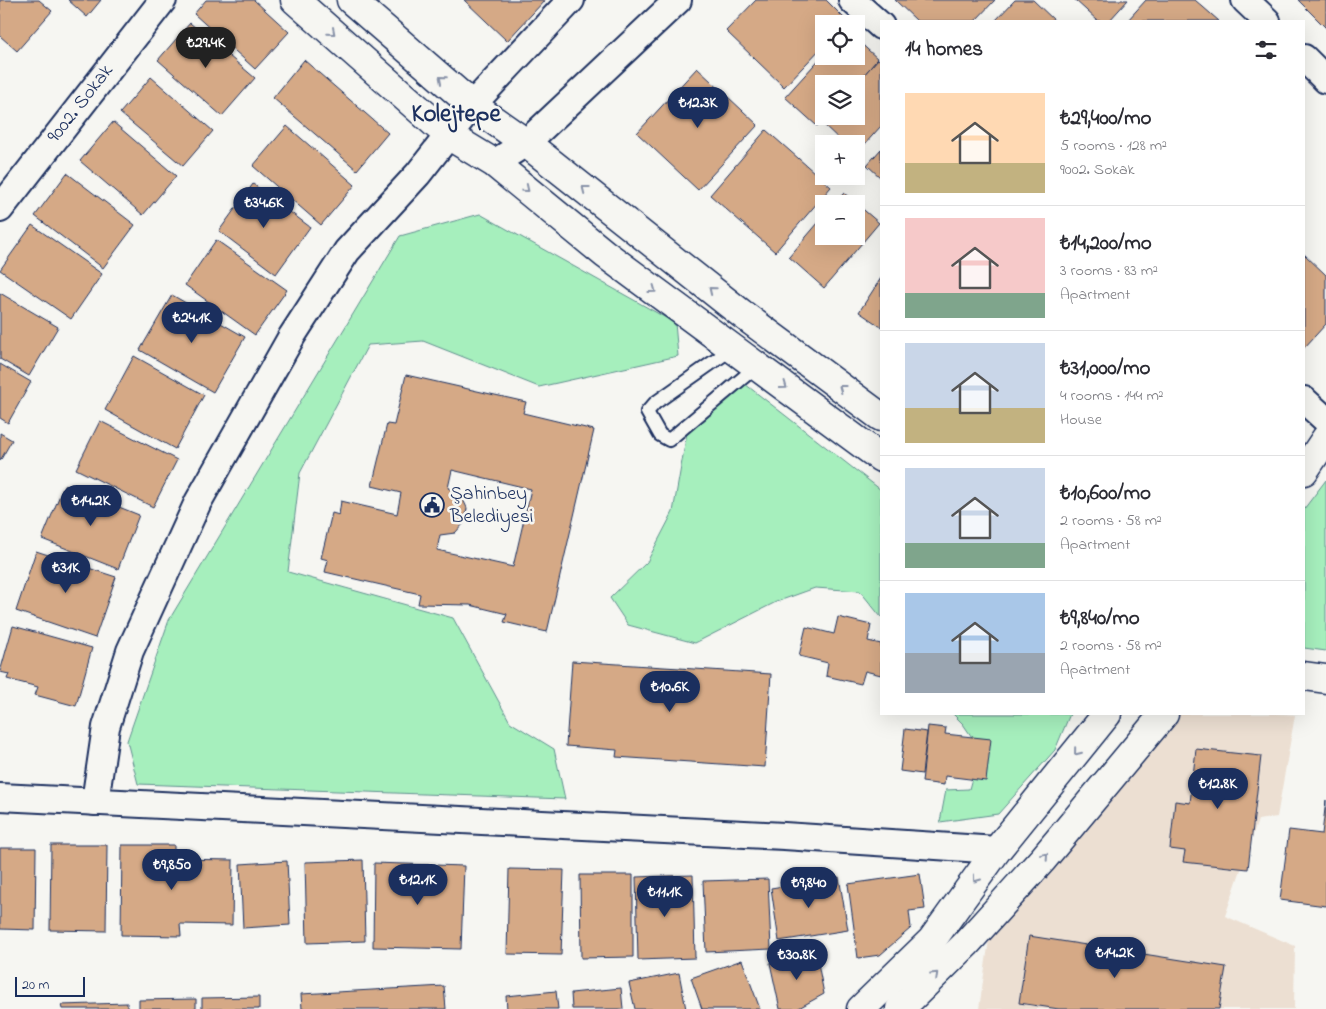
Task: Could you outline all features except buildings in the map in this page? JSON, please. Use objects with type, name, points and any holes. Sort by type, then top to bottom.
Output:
[{"type":"street","name":"9002. Sokak","points":[[0,209],[163,0]]},
{"type":"street","points":[[295,0],[448,135],[494,163],[606,254],[880,457]]},
{"type":"street","points":[[351,0],[472,105],[526,143],[742,314],[880,416]]},
{"type":"street","points":[[95,802],[106,727],[130,651],[198,502],[292,336],[347,251],[418,174],[472,105],[571,0]]},
{"type":"street","points":[[494,163],[526,143],[678,0]]},
{"type":"street","points":[[852,0],[880,25]]},
{"type":"street","points":[[1245,0],[1266,20]]},
{"type":"street","points":[[1305,59],[1326,80]]},
{"type":"street","points":[[1305,401],[1326,420]]},
{"type":"street","points":[[1305,470],[1326,438]]},
{"type":"street","points":[[1305,676],[1326,679]]},
{"type":"street","points":[[862,1009],[932,940],[997,850],[1106,715]]},
{"type":"street","points":[[900,1009],[966,944],[1043,859],[1164,715]]},
{"type":"street","points":[[0,798],[784,836],[997,850]]},
{"type":"lane","points":[[733,348],[655,403],[646,412],[660,434],[669,440],[674,437],[757,366]]},
{"type":"shaded area","points":[[1159,715],[1295,715],[1277,817],[1258,820],[1225,916],[1295,946],[1294,1009],[979,1009],[993,912]]},
{"type":"green space","points":[[480,214],[675,323],[678,356],[539,387],[423,341],[368,345],[300,473],[288,572],[453,618],[510,722],[554,749],[565,799],[138,784],[127,741],[169,620],[400,236]]},
{"type":"green space","points":[[745,384],[880,489],[880,616],[860,591],[815,588],[776,602],[695,643],[628,625],[610,598],[647,562],[673,512],[688,427]]},
{"type":"green space","points":[[1326,480],[1326,651],[1305,648],[1305,508]]},
{"type":"green space","points":[[954,715],[1070,715],[1055,750],[998,814],[940,822],[946,790],[969,789],[980,749],[963,724]]},
{"type":"place","name":"Şahinbey Belediyesi","points":[[432,505]]},
{"type":"district","name":"Kolejtepe","points":[[456,115]]}]
